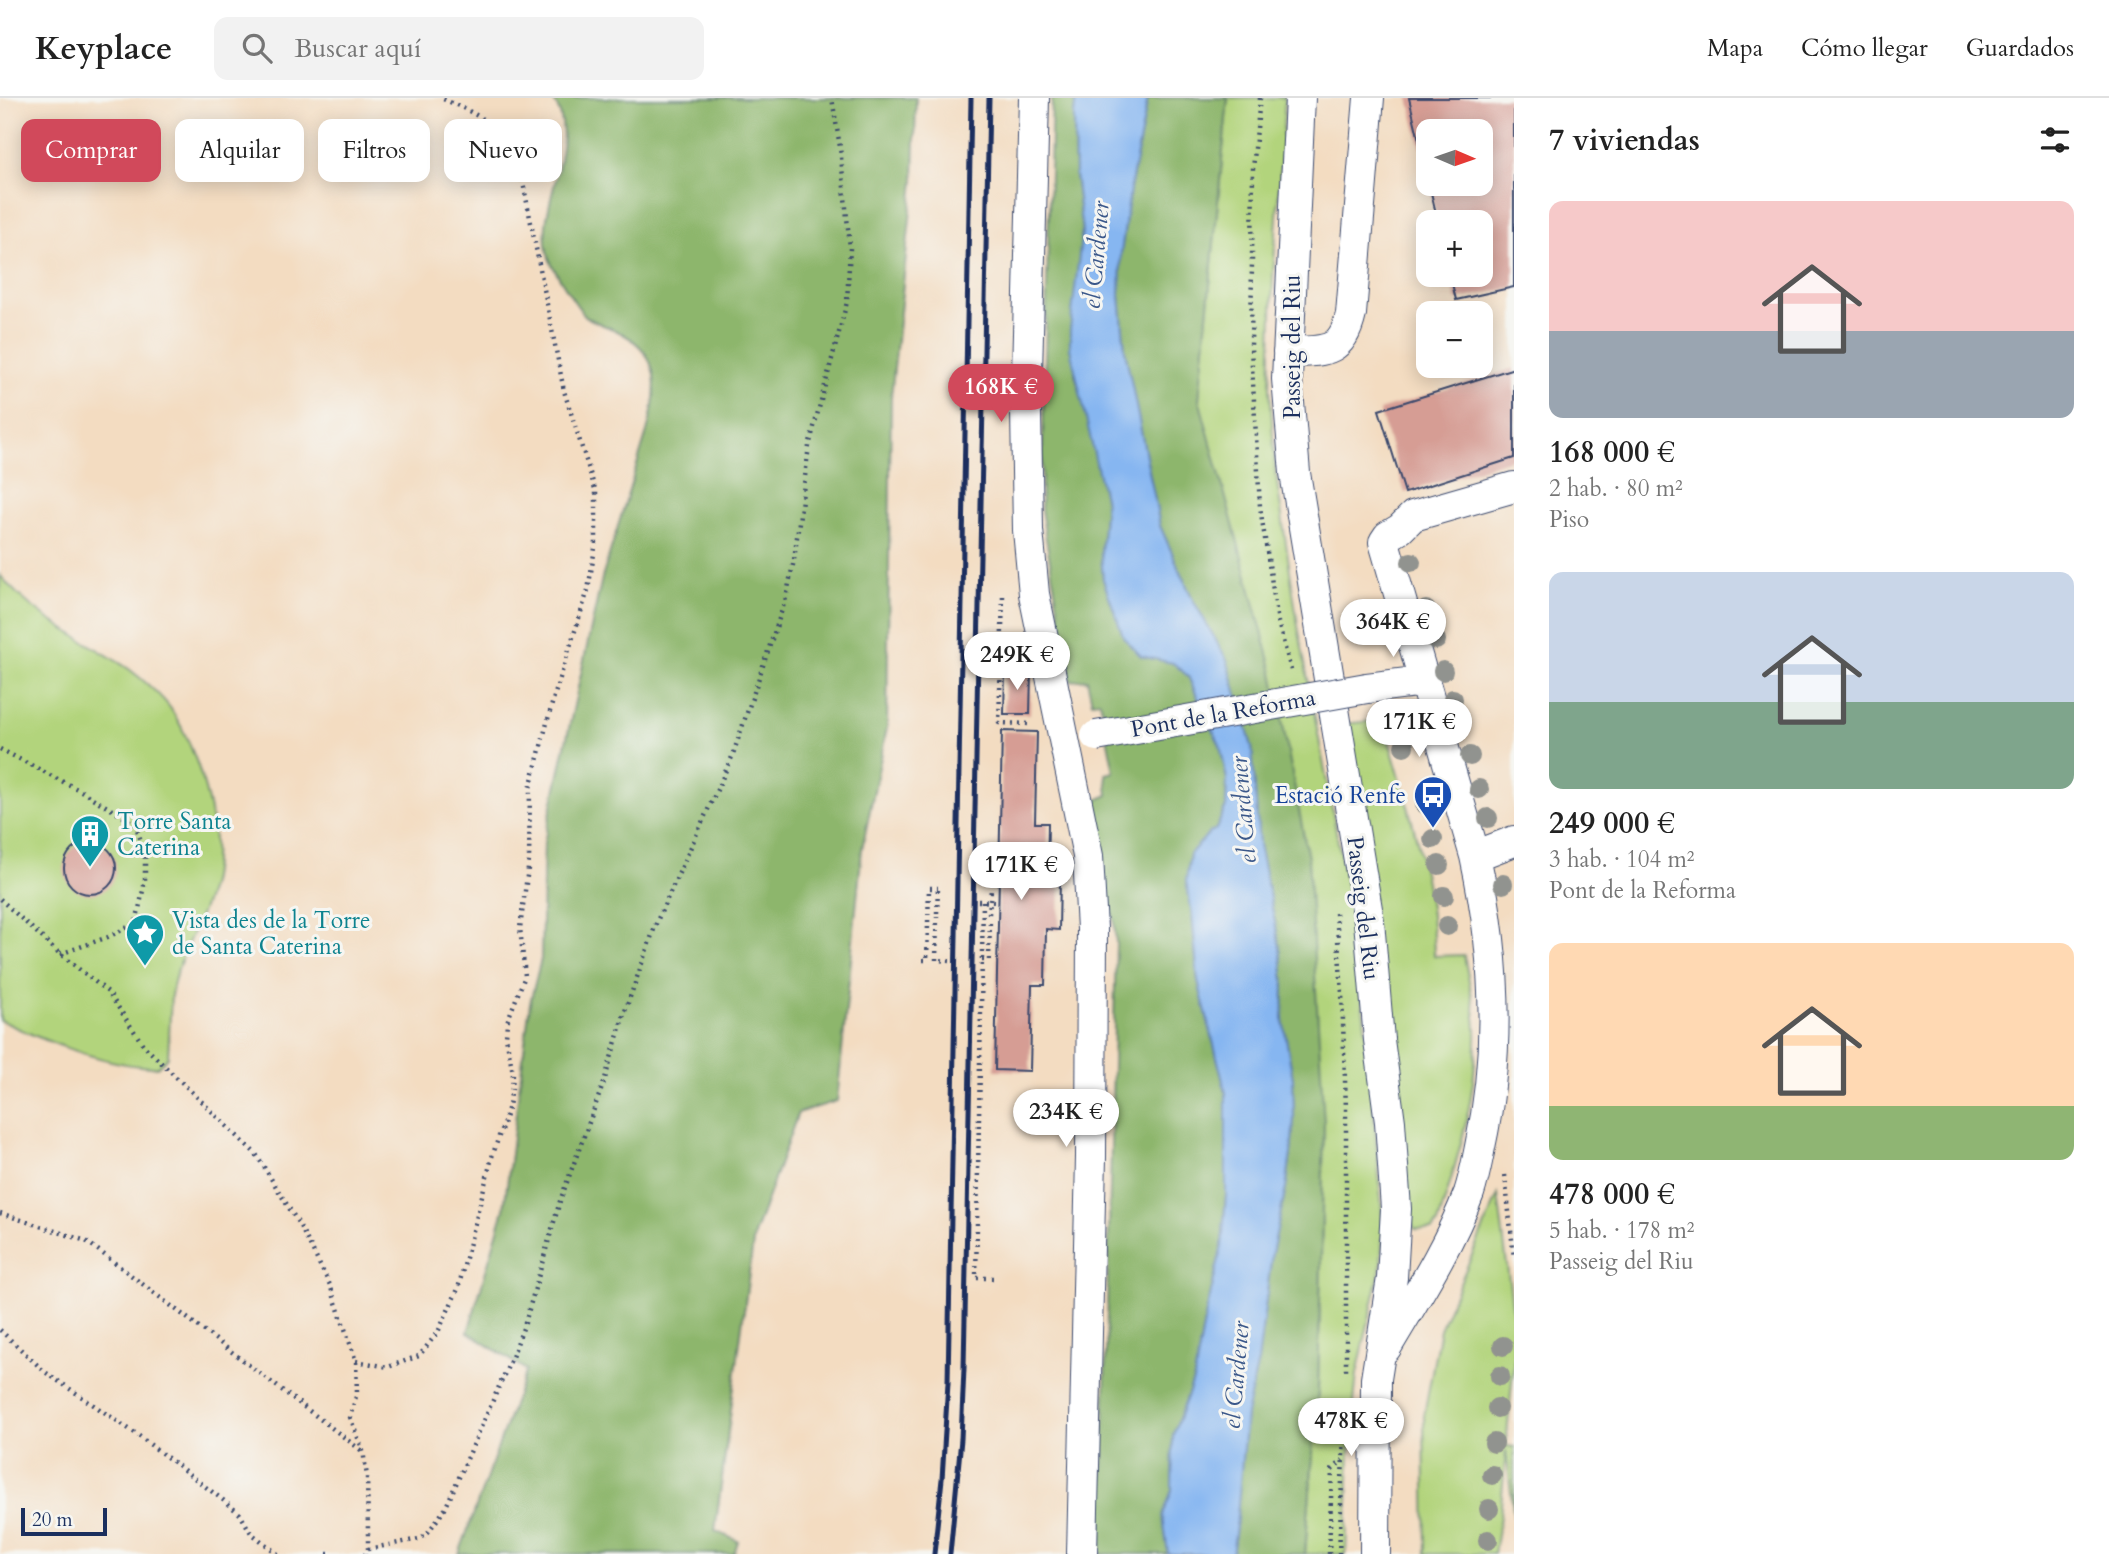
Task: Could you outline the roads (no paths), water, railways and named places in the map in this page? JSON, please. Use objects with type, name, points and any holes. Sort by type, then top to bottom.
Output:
[{"type":"street","points":[[1034,98],[1026,412],[1028,530],[1034,594],[1088,856],[1092,929],[1091,1171],[1082,1554]]},
{"type":"street","name":"Passeig del Riu","points":[[1300,98],[1287,379],[1295,472],[1369,921],[1379,1040],[1390,1122],[1396,1209],[1392,1278],[1377,1363],[1375,1554]]},
{"type":"street","points":[[1288,352],[1327,348],[1342,340],[1348,331],[1369,98]]},
{"type":"street","points":[[1377,1363],[1445,1249],[1470,1189],[1484,1131],[1493,1054],[1493,998],[1485,905],[1475,856],[1384,542],[1413,516],[1514,487]]},
{"type":"street","points":[[1400,529],[1418,533],[1514,508]]},
{"type":"street","name":"Pont de la Reforma","points":[[1064,742],[1367,688],[1424,681]]},
{"type":"street","points":[[1475,856],[1514,841]]},
{"type":"water","name":"el Cardener","points":[[1076,98],[1148,98],[1130,189],[1121,253],[1120,296],[1125,351],[1160,526],[1193,600],[1227,660],[1252,747],[1259,845],[1280,947],[1284,981],[1283,1020],[1293,1079],[1291,1154],[1272,1253],[1258,1361],[1246,1414],[1232,1554],[1168,1554],[1163,1516],[1172,1490],[1173,1435],[1194,1378],[1222,1246],[1226,1195],[1226,1093],[1198,981],[1192,913],[1186,881],[1190,854],[1216,829],[1226,807],[1227,779],[1220,745],[1188,676],[1173,663],[1141,656],[1124,638],[1103,579],[1101,553],[1105,502],[1070,348],[1082,231],[1075,174]]},
{"type":"railway","points":[[934,1554],[948,1383],[971,98]]},
{"type":"railway","points":[[950,1554],[961,1439],[964,1368],[989,98]]},
{"type":"place","name":"Estació Renfe","points":[[1433,829]]},
{"type":"place","name":"Torre Santa Caterina","points":[[90,868]]},
{"type":"place","name":"Vista des de la Torre de Santa Caterina","points":[[145,967]]}]
